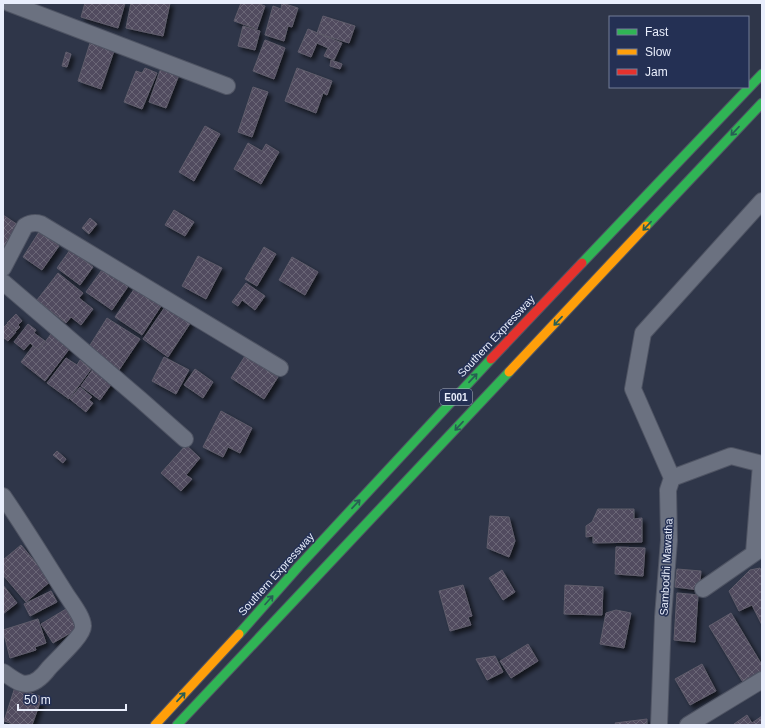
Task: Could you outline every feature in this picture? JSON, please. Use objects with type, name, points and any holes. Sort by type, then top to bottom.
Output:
[{"type":"highway","name":"Southern Expressway","points":[[749,88],[762,74]]},
{"type":"highway","name":"Southern Expressway","points":[[155,725],[220,656],[400,457],[749,88]]},
{"type":"highway","name":"E001","points":[[177,725],[762,103]]},
{"type":"street","points":[[9,3],[227,86]]},
{"type":"street","points":[[703,589],[758,550],[762,464],[731,456],[672,478],[633,389],[643,333],[762,201]]},
{"type":"street","points":[[3,268],[26,226],[36,222],[280,368]]},
{"type":"street","points":[[3,282],[185,439]]},
{"type":"street","name":"Sambodhi Mawatha","points":[[659,725],[663,617],[669,540],[668,490],[672,478]]},
{"type":"street","points":[[3,496],[73,605],[81,618],[83,626],[82,633],[36,681],[22,683],[3,672]]},
{"type":"street","points":[[688,725],[762,680]]},
{"type":"building","points":[[85,3],[125,3],[118,28],[81,17]]},
{"type":"building","points":[[131,3],[170,3],[163,36],[126,28]]},
{"type":"building","points":[[241,3],[257,3],[265,6],[257,29],[234,21]]},
{"type":"building","points":[[282,3],[298,8],[292,27],[288,26],[284,41],[265,35],[273,6],[281,9]]},
{"type":"building","points":[[323,16],[355,26],[349,43],[317,33]]},
{"type":"building","points":[[243,26],[260,31],[255,50],[238,46]]},
{"type":"building","points":[[308,29],[342,43],[334,60],[324,56],[328,48],[317,43],[311,57],[298,52]]},
{"type":"building","points":[[91,40],[115,48],[101,89],[78,81]]},
{"type":"building","points":[[265,40],[285,48],[274,79],[253,71]]},
{"type":"building","points":[[66,52],[71,54],[67,67],[62,66]]},
{"type":"building","points":[[331,60],[342,64],[340,69],[330,66]]},
{"type":"building","points":[[145,68],[157,73],[142,109],[124,102],[136,71],[142,73]]},
{"type":"building","points":[[161,68],[179,75],[166,108],[149,102]]},
{"type":"building","points":[[297,68],[332,81],[327,95],[323,93],[316,113],[285,101]]},
{"type":"building","points":[[253,87],[268,92],[252,137],[238,132]]},
{"type":"building","points":[[205,126],[220,134],[194,181],[179,172]]},
{"type":"building","points":[[248,143],[262,151],[266,144],[279,152],[261,184],[234,169]]},
{"type":"building","points":[[174,210],[194,222],[185,236],[165,225]]},
{"type":"building","points":[[3,215],[18,225],[3,248]]},
{"type":"building","points":[[90,218],[97,224],[89,234],[82,228]]},
{"type":"building","points":[[39,232],[59,246],[42,270],[23,257]]},
{"type":"building","points":[[264,247],[276,254],[257,286],[245,279]]},
{"type":"building","points":[[70,250],[93,267],[80,285],[57,268]]},
{"type":"building","points":[[198,256],[222,268],[206,299],[182,286]]},
{"type":"building","points":[[292,257],[318,272],[305,295],[279,280]]},
{"type":"building","points":[[104,267],[129,285],[112,310],[86,292]]},
{"type":"building","points":[[58,273],[83,293],[79,298],[93,309],[81,325],[71,317],[66,323],[37,300]]},
{"type":"building","points":[[246,283],[265,296],[255,310],[242,300],[238,306],[232,302]]},
{"type":"building","points":[[137,285],[163,303],[142,335],[115,317]]},
{"type":"building","points":[[167,304],[191,322],[168,357],[143,339]]},
{"type":"building","points":[[16,314],[22,321],[18,325],[20,327],[16,331],[7,323]]},
{"type":"building","points":[[107,318],[140,339],[119,370],[87,350]]},
{"type":"building","points":[[7,324],[16,332],[8,341],[3,337],[3,328]]},
{"type":"building","points":[[28,324],[36,330],[34,333],[45,341],[38,350],[30,343],[24,350],[14,342]]},
{"type":"building","points":[[51,334],[70,348],[45,381],[21,362],[33,346],[39,350]]},
{"type":"building","points":[[245,356],[278,377],[264,399],[231,378]]},
{"type":"building","points":[[164,357],[189,370],[176,394],[152,381]]},
{"type":"building","points":[[66,358],[77,365],[80,360],[91,369],[69,399],[47,383]]},
{"type":"building","points":[[96,365],[115,379],[100,400],[81,386]]},
{"type":"building","points":[[195,369],[213,382],[203,398],[184,385]]},
{"type":"building","points":[[80,387],[92,397],[89,400],[93,403],[86,412],[70,399]]},
{"type":"building","points":[[221,411],[252,428],[240,453],[228,447],[223,457],[203,447]]},
{"type":"building","points":[[186,445],[200,458],[186,475],[192,479],[181,491],[161,473]]},
{"type":"building","points":[[57,451],[66,459],[63,463],[53,455]]},
{"type":"building","points":[[598,509],[634,509],[634,519],[642,518],[642,542],[593,543],[593,536],[586,537],[586,526],[592,522]]},
{"type":"building","points":[[490,516],[509,517],[515,541],[509,557],[487,548]]},
{"type":"building","points":[[21,545],[51,581],[26,602],[3,575],[3,560]]},
{"type":"building","points":[[616,547],[645,548],[643,576],[615,574]]},
{"type":"building","points":[[760,568],[762,574],[762,625],[752,605],[739,611],[729,591],[750,570]]},
{"type":"building","points":[[677,569],[701,571],[699,590],[675,587]]},
{"type":"building","points":[[502,570],[515,592],[503,600],[489,578]]},
{"type":"building","points":[[3,585],[17,603],[3,614]]},
{"type":"building","points":[[463,585],[472,616],[468,617],[471,625],[450,631],[439,591]]},
{"type":"building","points":[[565,585],[603,587],[602,615],[564,614]]},
{"type":"building","points":[[51,591],[57,602],[30,616],[24,604]]},
{"type":"building","points":[[677,593],[698,595],[695,642],[674,640]]},
{"type":"building","points":[[66,609],[77,629],[53,643],[41,624]]},
{"type":"building","points":[[616,610],[631,613],[624,648],[600,644],[606,613]]},
{"type":"building","points":[[731,613],[762,665],[762,673],[744,684],[709,626]]},
{"type":"building","points":[[38,619],[46,643],[35,647],[36,650],[10,658],[3,630]]},
{"type":"building","points":[[528,644],[538,661],[511,678],[500,661]]},
{"type":"building","points":[[495,656],[503,672],[487,680],[476,659]]},
{"type":"building","points":[[702,664],[716,691],[690,705],[675,679]]},
{"type":"building","points":[[15,687],[42,697],[32,725],[16,725],[4,721]]},
{"type":"building","points":[[747,715],[752,723],[762,716],[762,725],[734,724]]},
{"type":"building","points":[[647,719],[647,725],[616,725],[615,723]]},
{"type":"traffic: fast","points":[[749,88],[762,74]]},
{"type":"traffic: fast","points":[[582,263],[749,88]]},
{"type":"traffic: fast","points":[[646,226],[762,103]]},
{"type":"traffic: fast","points":[[239,634],[299,566],[491,359]]},
{"type":"traffic: fast","points":[[177,725],[509,372]]},
{"type":"traffic: slow","points":[[509,372],[646,226]]},
{"type":"traffic: slow","points":[[155,725],[239,634]]},
{"type":"traffic: jam","points":[[491,359],[582,263]]}]
